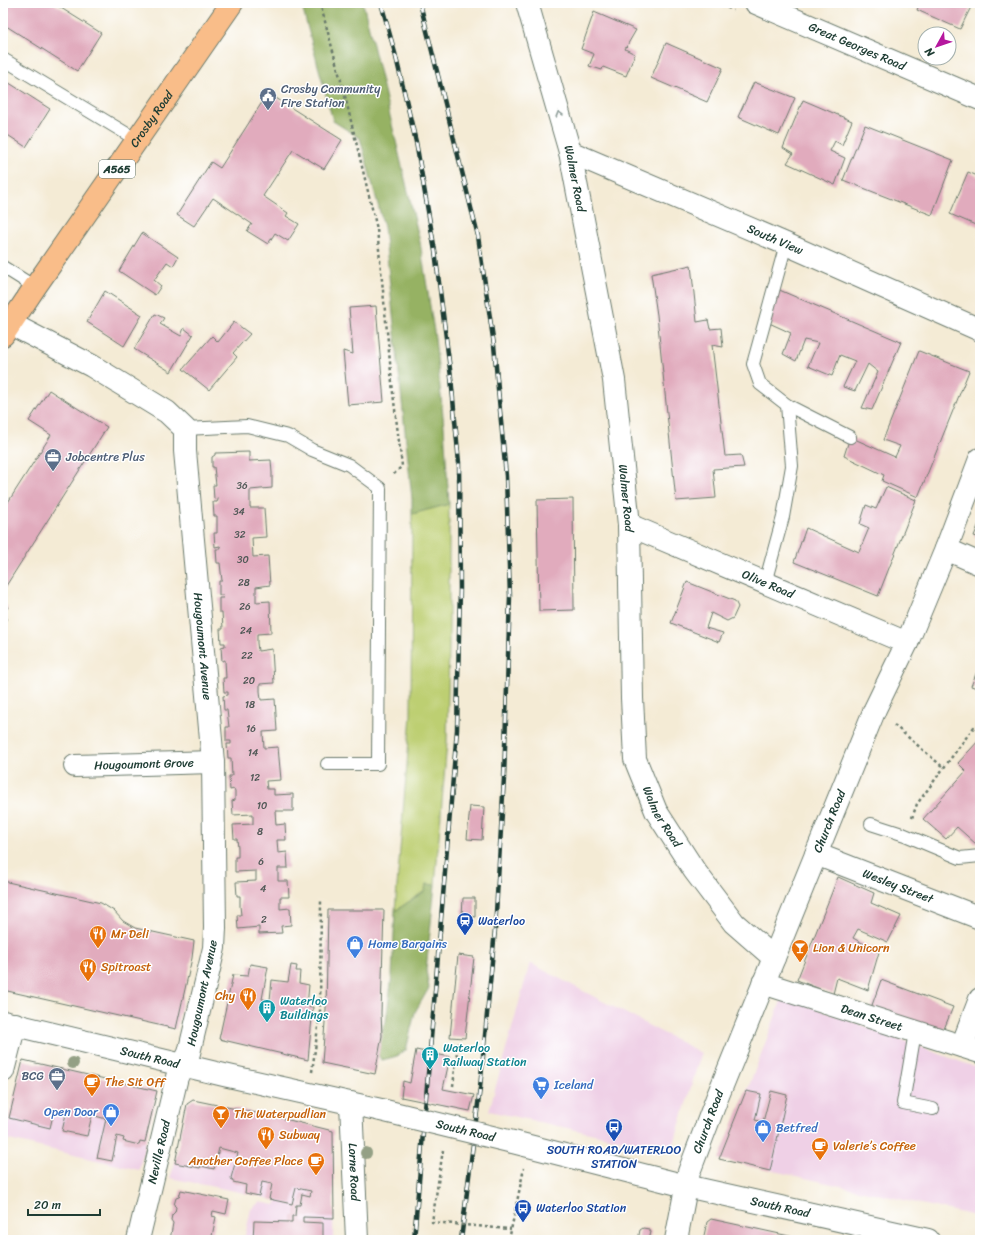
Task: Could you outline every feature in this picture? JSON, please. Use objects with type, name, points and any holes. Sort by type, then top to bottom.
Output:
[{"type":"highway","name":"Crosby Road","points":[[7,329],[232,3]]},
{"type":"street","name":"Walmer Road","points":[[527,3],[570,152],[614,380],[629,525],[632,698],[636,759],[656,811],[694,870],[734,923],[774,958]]},
{"type":"street","name":"Great Georges Road","points":[[756,3],[980,99]]},
{"type":"street","name":"South View","points":[[570,152],[786,244],[980,330]]},
{"type":"street","points":[[7,329],[92,366],[167,412],[185,430]]},
{"type":"street","name":"Hougoumont Avenue","points":[[183,1065],[189,1053],[214,948],[215,928],[213,762],[185,451],[185,430]]},
{"type":"street","name":"Church Road","points":[[676,1240],[689,1172],[717,1098],[875,709],[907,643],[946,549],[980,459]]},
{"type":"street","name":"Olive Road","points":[[629,525],[907,643]]},
{"type":"street","points":[[946,549],[980,564]]},
{"type":"street","name":"Hougoumont Grove","points":[[75,766],[213,762]]},
{"type":"street","name":"Wesley Street","points":[[816,854],[980,918]]},
{"type":"street","name":"Dean Street","points":[[763,983],[971,1049]]},
{"type":"street","points":[[971,1049],[980,999]]},
{"type":"street","points":[[3,1071],[9,1023]]},
{"type":"street","name":"South Road","points":[[9,1023],[224,1076],[381,1110],[686,1186],[928,1240]]},
{"type":"street","name":"Neville Road","points":[[138,1240],[177,1077],[183,1065]]},
{"type":"street","name":"Lorne Road","points":[[351,1104],[357,1240]]},
{"type":"lane","points":[[3,59],[137,140]]},
{"type":"lane","points":[[786,244],[752,364],[760,384],[788,405],[850,437]]},
{"type":"lane","points":[[3,267],[35,287]]},
{"type":"lane","points":[[765,583],[783,516],[792,466],[788,405]]},
{"type":"lane","points":[[185,430],[247,426],[288,436],[312,450],[349,465],[380,488],[378,764],[327,764]]},
{"type":"lane","points":[[871,824],[905,835],[960,858],[980,856]]},
{"type":"lane","points":[[916,1032],[903,1103],[933,1109]]},
{"type":"path","points":[[320,3],[344,92],[377,229],[393,393],[402,466],[380,488]]},
{"type":"path","points":[[875,709],[944,768]]},
{"type":"path","points":[[905,835],[917,804],[974,727],[980,732]]},
{"type":"path","points":[[309,1094],[320,1012],[321,899]]},
{"type":"path","points":[[453,1086],[458,1043]]},
{"type":"path","points":[[509,1240],[521,1144]]},
{"type":"path","points":[[444,1145],[432,1222],[511,1229]]},
{"type":"shaded area","points":[[530,963],[701,1053],[672,1151],[489,1111]]},
{"type":"shaded area","points":[[783,996],[980,1069],[980,1217],[719,1159],[749,1086]]},
{"type":"shaded area","points":[[23,1060],[157,1091],[139,1170],[5,1139]]},
{"type":"shaded area","points":[[193,1100],[285,1119],[333,1131],[333,1240],[244,1240],[251,1209],[260,1202],[275,1205],[277,1201],[170,1178],[175,1163],[187,1104]]},
{"type":"green space","points":[[301,3],[363,3],[420,242],[435,338],[444,426],[449,504],[412,514],[412,499],[384,227],[360,138],[333,121]]},
{"type":"green space","points":[[449,504],[447,742],[435,885],[426,884],[425,891],[395,911],[411,715],[412,514]]},
{"type":"green space","points":[[426,884],[435,885],[426,970],[429,988],[415,1012],[406,1050],[397,1056],[382,1060],[373,1050],[386,1022],[392,976],[395,911],[425,891]]},
{"type":"building","points":[[3,3],[53,3],[101,33],[77,71],[3,24]]},
{"type":"building","points":[[920,3],[973,3],[960,29],[957,26],[953,26],[917,10]]},
{"type":"building","points":[[594,12],[636,30],[625,49],[635,54],[626,76],[603,67],[602,70],[589,66],[594,54],[581,49]]},
{"type":"building","points":[[666,43],[723,68],[707,102],[651,78]]},
{"type":"building","points":[[3,79],[50,109],[26,147],[3,132]]},
{"type":"building","points":[[754,82],[795,98],[779,135],[738,117]]},
{"type":"building","points":[[268,93],[342,140],[324,169],[293,150],[263,196],[288,213],[286,216],[299,224],[288,241],[275,233],[268,244],[247,231],[252,224],[213,198],[194,226],[177,215],[211,162],[220,168]]},
{"type":"building","points":[[803,100],[852,121],[842,145],[835,141],[830,151],[845,158],[835,185],[787,163],[793,154],[783,148]]},
{"type":"building","points":[[865,125],[953,160],[932,215],[843,180]]},
{"type":"building","points":[[968,172],[980,177],[980,227],[950,214]]},
{"type":"building","points":[[142,233],[178,257],[173,266],[167,262],[154,280],[161,286],[155,295],[119,271]]},
{"type":"building","points":[[691,265],[697,322],[708,320],[710,329],[721,328],[723,347],[712,345],[725,456],[741,455],[744,467],[713,469],[716,498],[676,501],[657,315],[651,274]]},
{"type":"building","points":[[777,289],[901,342],[872,410],[862,408],[878,372],[868,364],[855,391],[843,387],[855,361],[840,355],[832,376],[808,366],[818,343],[804,340],[796,361],[783,354],[791,333],[767,322]]},
{"type":"building","points":[[105,291],[142,315],[124,346],[87,322]]},
{"type":"building","points":[[376,306],[384,402],[348,405],[343,351],[353,354],[349,308]]},
{"type":"building","points":[[155,314],[164,318],[160,324],[181,336],[184,328],[193,335],[171,372],[134,349]]},
{"type":"building","points":[[234,322],[250,334],[233,353],[237,357],[209,390],[183,369],[212,336],[218,342]]},
{"type":"building","points":[[919,351],[969,371],[918,497],[882,481],[884,475],[844,456],[850,437],[895,457],[900,446],[883,440]]},
{"type":"building","name":"Jobcentre Plus","points":[[49,390],[107,427],[4,589],[3,510],[51,435],[29,421]]},
{"type":"building","points":[[249,452],[249,461],[271,460],[272,473],[272,488],[250,490],[250,508],[264,508],[266,537],[252,538],[253,557],[268,556],[270,585],[256,587],[256,602],[270,601],[271,633],[257,634],[257,643],[258,651],[272,649],[274,683],[260,684],[260,691],[261,700],[275,699],[277,731],[263,732],[264,748],[278,747],[281,780],[266,781],[267,789],[274,789],[274,795],[293,794],[293,811],[275,811],[276,825],[285,824],[286,840],[277,840],[278,853],[287,852],[288,868],[278,868],[278,881],[288,881],[289,897],[280,897],[280,909],[290,908],[291,925],[281,926],[282,933],[259,934],[259,927],[238,929],[237,915],[241,915],[240,896],[237,896],[236,882],[256,881],[256,871],[235,872],[235,857],[238,857],[238,848],[237,839],[234,839],[233,825],[253,824],[253,814],[233,815],[232,801],[235,800],[235,791],[234,789],[230,790],[229,776],[232,776],[231,758],[228,758],[227,744],[231,744],[231,741],[226,741],[226,727],[229,727],[227,710],[224,710],[223,696],[228,695],[228,692],[224,692],[223,678],[226,678],[225,660],[222,661],[221,647],[225,646],[225,643],[221,643],[220,629],[223,629],[222,612],[219,612],[219,598],[223,598],[224,595],[219,595],[219,581],[222,581],[220,563],[217,563],[216,549],[221,548],[220,546],[215,547],[214,533],[217,533],[217,516],[214,516],[213,502],[217,502],[218,498],[214,499],[213,485],[216,485],[214,467],[212,467],[212,457],[215,453]]},
{"type":"building","points":[[886,487],[916,500],[878,596],[794,562],[806,528],[859,552],[869,528],[860,524],[866,505],[876,509]]},
{"type":"building","points":[[573,499],[574,610],[539,611],[537,500]]},
{"type":"building","points":[[980,521],[980,538],[974,536]]},
{"type":"building","points":[[687,582],[735,601],[738,607],[733,618],[727,621],[711,613],[706,628],[723,633],[719,642],[671,623]]},
{"type":"building","points":[[3,604],[8,607],[3,615]]},
{"type":"building","points":[[3,615],[7,618],[3,625]]},
{"type":"building","points":[[980,664],[980,689],[971,686]]},
{"type":"building","points":[[980,739],[980,839],[976,844],[957,827],[946,839],[923,819],[966,771],[958,763]]},
{"type":"building","points":[[470,806],[484,807],[482,840],[467,839]]},
{"type":"building","points":[[838,877],[874,893],[871,903],[901,916],[888,942],[858,929],[853,938],[879,952],[868,990],[837,978],[833,994],[797,980]]},
{"type":"building","name":"Mr Deli","points":[[3,881],[101,903],[114,911],[123,921],[135,928],[194,941],[192,958],[176,1029],[3,990]]},
{"type":"building","points":[[463,898],[475,898],[475,917],[462,916]]},
{"type":"building","name":"Home Bargains","points":[[328,910],[384,910],[381,1013],[382,1036],[375,1074],[322,1063],[326,1009]]},
{"type":"building","points":[[458,955],[474,957],[465,1038],[450,1037]]},
{"type":"building","name":"Waterloo Buildings","points":[[250,964],[268,967],[262,999],[270,1000],[272,980],[288,982],[291,965],[297,966],[296,971],[300,971],[299,983],[309,985],[307,1006],[313,1007],[308,1060],[219,1039],[233,975],[248,976]]},
{"type":"building","points":[[881,980],[953,1007],[942,1034],[871,1008]]},
{"type":"building","points":[[416,1050],[450,1057],[443,1089],[474,1095],[470,1111],[401,1097],[403,1081],[410,1083]]},
{"type":"building","points":[[23,1060],[157,1091],[145,1142],[140,1141],[139,1145],[123,1141],[124,1138],[117,1136],[112,1161],[97,1158],[106,1119],[92,1115],[87,1136],[62,1131],[66,1114],[54,1111],[50,1128],[9,1118]]},
{"type":"building","points":[[746,1091],[761,1094],[755,1120],[763,1122],[771,1091],[787,1095],[770,1171],[719,1159]]},
{"type":"building","points":[[193,1100],[285,1119],[333,1131],[334,1218],[303,1217],[303,1222],[323,1223],[323,1240],[253,1240],[254,1221],[292,1222],[292,1216],[295,1216],[296,1205],[300,1205],[302,1194],[310,1196],[311,1191],[296,1188],[292,1204],[269,1199],[272,1184],[262,1182],[259,1196],[245,1193],[246,1185],[233,1182],[231,1178],[238,1153],[219,1148],[214,1169],[175,1163],[187,1104]]},
{"type":"building","points":[[181,1190],[229,1200],[226,1214],[213,1211],[212,1216],[216,1217],[212,1236],[225,1240],[170,1240],[173,1223],[171,1220],[176,1207],[174,1205]]},
{"type":"building","points":[[711,1219],[803,1240],[703,1240],[707,1222]]},
{"type":"building","points":[[643,1228],[649,1229],[651,1232],[649,1240],[638,1240],[640,1230]]},
{"type":"railway","points":[[381,3],[395,53],[416,142],[435,251],[451,377],[459,463],[460,588],[457,730],[414,1240]]},
{"type":"railway","points":[[420,3],[478,236],[494,345],[506,476],[510,596],[504,778],[495,930],[480,1088],[461,1240]]},
{"type":"place","name":"Crosby Community Fire Station","points":[[268,111]]},
{"type":"place","name":"Jobcentre Plus","points":[[53,472]]},
{"type":"place","name":"Waterloo","points":[[465,936]]},
{"type":"place","name":"Mr Deli","points":[[98,949]]},
{"type":"place","name":"Home Bargains","points":[[355,959]]},
{"type":"place","name":"Lion & Unicorn","points":[[800,963]]},
{"type":"place","name":"Spitroast","points":[[88,982]]},
{"type":"place","name":"Chy","points":[[248,1011]]},
{"type":"place","name":"Waterloo Buildings","points":[[267,1023]]},
{"type":"place","name":"Waterloo Railway Station","points":[[430,1070]]},
{"type":"place","name":"BCG","points":[[57,1091]]},
{"type":"place","name":"The Sit Off","points":[[92,1097]]},
{"type":"place","name":"Iceland","points":[[541,1100]]},
{"type":"place","name":"Open Door","points":[[111,1127]]},
{"type":"place","name":"The Waterpudlian","points":[[221,1129]]},
{"type":"place","name":"SOUTH ROAD/WATERLOO STATION","points":[[614,1142]]},
{"type":"place","name":"Betfred","points":[[763,1143]]},
{"type":"place","name":"Subway","points":[[266,1150]]},
{"type":"place","name":"Valerie’s Coffee","points":[[820,1161]]},
{"type":"place","name":"Another Coffee Place","points":[[316,1176]]},
{"type":"place","name":"Waterloo Station","points":[[523,1223]]}]
